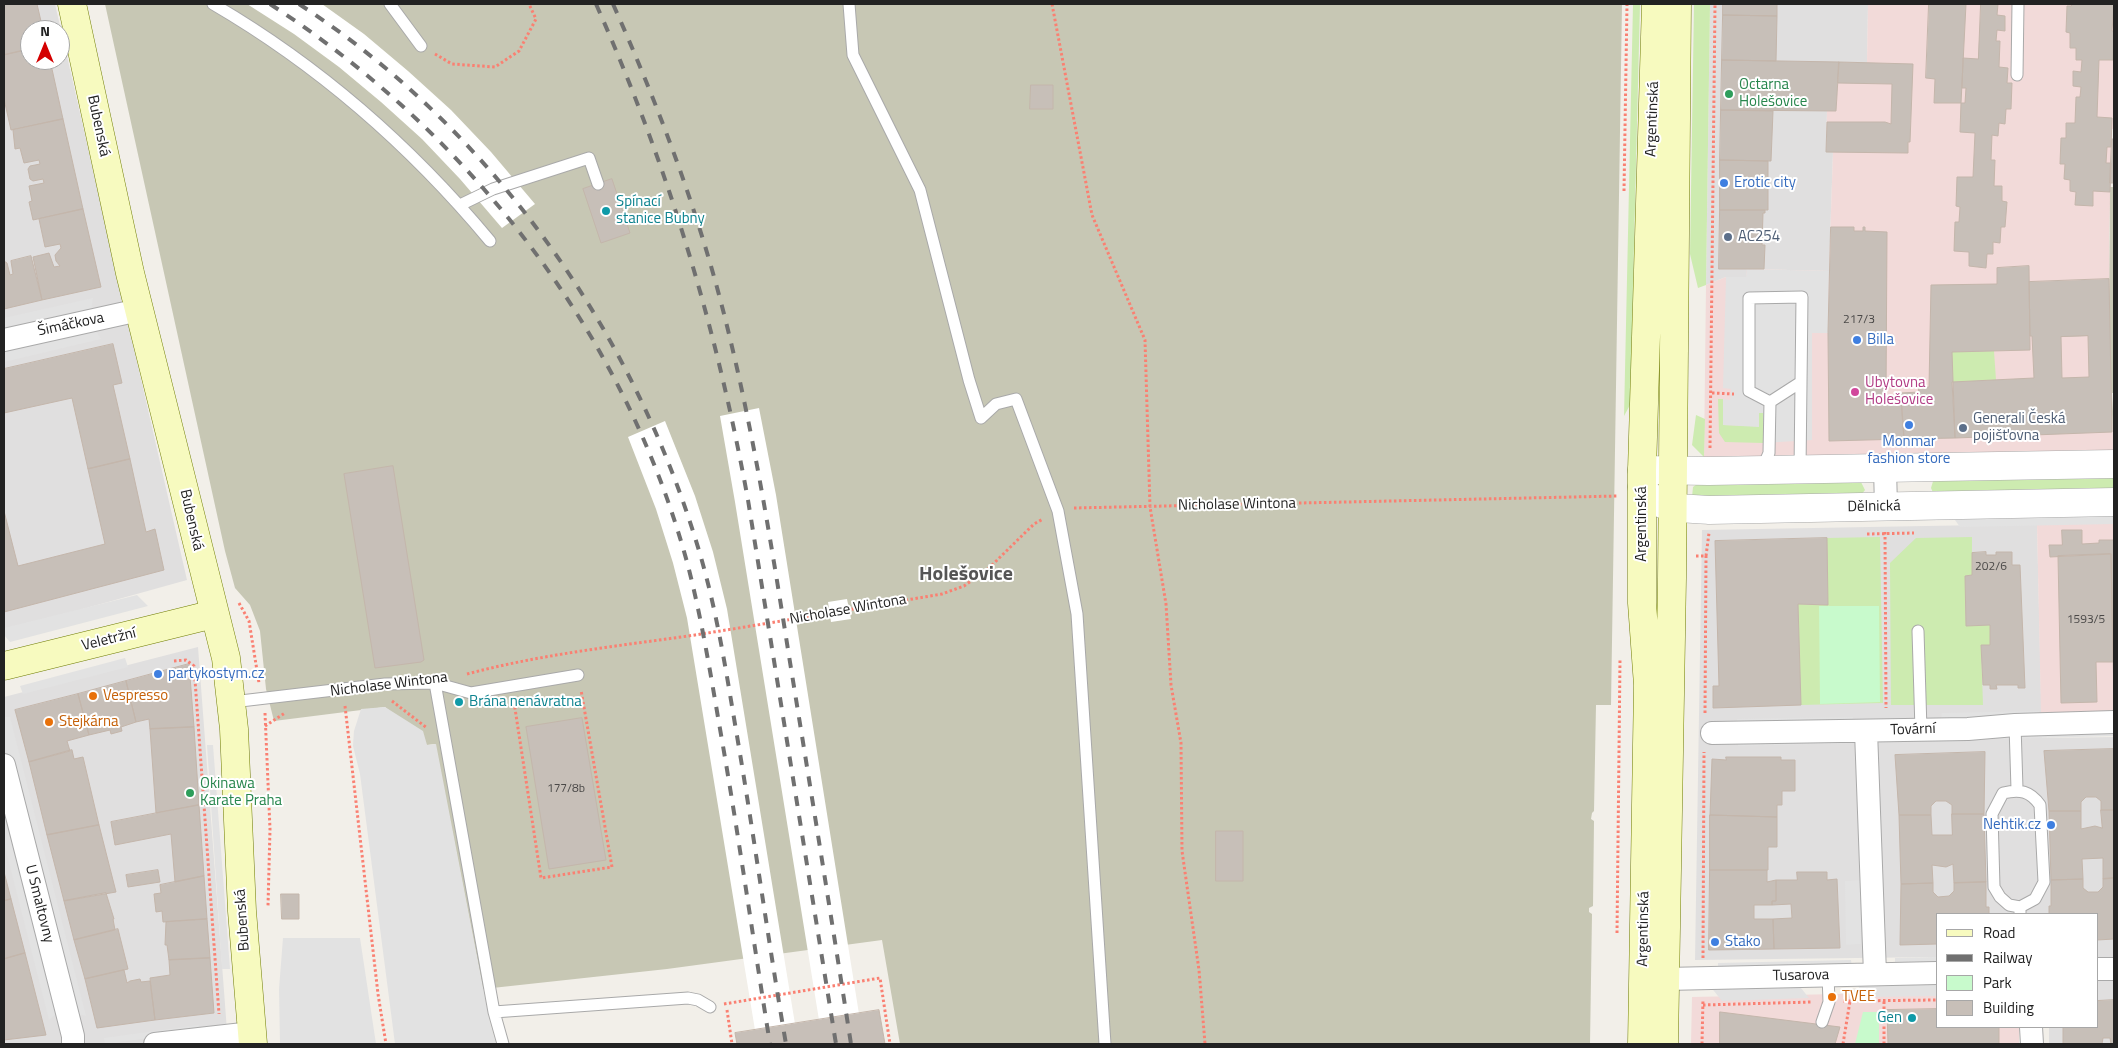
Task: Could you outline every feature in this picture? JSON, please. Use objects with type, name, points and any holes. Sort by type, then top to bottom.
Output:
[{"type":"main road","name":"Bubenská","points":[[72,4],[138,310],[165,408],[226,658],[232,702],[242,911],[252,1039]]},
{"type":"main road","name":"Argentinská","points":[[1642,1044],[1648,695],[1635,484],[1656,4]]},
{"type":"main road","name":"Argentinská","points":[[1664,1044],[1677,4]]},
{"type":"main road","name":"Veletržní","points":[[4,666],[214,614]]},
{"type":"street","name":"Šimáčkova","points":[[4,340],[138,310]]},
{"type":"street","points":[[1635,484],[1672,472],[2114,464]]},
{"type":"street","points":[[1885,468],[1886,506]]},
{"type":"street","name":"Dělnická","points":[[1635,484],[1652,499],[1672,508],[1709,510],[2114,502]]},
{"type":"street","name":"Tovární","points":[[1707,732],[1920,730],[2114,722]]},
{"type":"street","points":[[1875,974],[1876,731]]},
{"type":"street","name":"U Smaltovny","points":[[4,765],[73,1036],[73,1044]]},
{"type":"street","points":[[2098,969],[2114,969]]},
{"type":"street","name":"Tusarova","points":[[1666,980],[1936,973]]},
{"type":"street","points":[[2031,1028],[2032,1044]]},
{"type":"street","points":[[155,1044],[252,1039]]},
{"type":"lane","points":[[213,4],[277,44],[355,103],[397,140],[460,205],[490,242]]},
{"type":"lane","points":[[390,4],[421,46]]},
{"type":"lane","points":[[849,4],[853,55],[920,190],[981,418],[996,404],[1016,399],[1058,511],[1077,614],[1105,1044]]},
{"type":"lane","points":[[2016,74],[2018,4]]},
{"type":"lane","points":[[460,205],[493,189],[590,158],[598,184]]},
{"type":"lane","points":[[1770,402],[1749,391],[1749,298],[1802,297],[1800,470]]},
{"type":"lane","points":[[1770,402],[1801,382]]},
{"type":"lane","points":[[1762,470],[1769,453],[1770,402]]},
{"type":"lane","points":[[1918,632],[1920,730]]},
{"type":"lane","points":[[503,1044],[494,1012],[435,682],[471,693],[578,675]]},
{"type":"lane","name":"Nicholase Wintona","points":[[232,702],[385,684],[435,682]]},
{"type":"lane","points":[[2015,725],[2018,789]]},
{"type":"lane","points":[[2018,789],[2034,796],[2040,805],[2044,882],[2035,900],[2020,911],[2000,897],[1994,887],[1992,814],[2003,793],[2018,789]]},
{"type":"lane","points":[[1822,1022],[1829,1002],[1828,976]]},
{"type":"lane","points":[[494,1012],[688,998],[698,1000],[710,1007]]},
{"type":"path","points":[[421,46],[452,64],[495,66],[519,51],[536,20],[529,4]]},
{"type":"path","points":[[1052,4],[1092,215],[1145,340],[1150,507],[1166,604],[1171,685],[1181,743],[1182,851],[1199,970],[1205,1044]]},
{"type":"path","points":[[1710,453],[1715,4]]},
{"type":"path","points":[[1712,393],[1731,394]]},
{"type":"path","name":"Nicholase Wintona","points":[[435,682],[501,665],[564,654],[746,627],[942,594],[964,586],[988,569],[1034,524],[1058,511],[1074,508],[1150,507],[1635,484]]},
{"type":"path","points":[[1876,731],[1886,506]]},
{"type":"path","points":[[1703,962],[1707,732],[1706,556],[1709,533]]},
{"type":"path","points":[[1696,556],[1706,556]]},
{"type":"path","points":[[1617,934],[1620,655]]},
{"type":"path","points":[[174,661],[186,660],[194,666],[220,1002],[220,1011],[217,1019]]},
{"type":"path","points":[[512,686],[542,878],[612,867],[578,675]]},
{"type":"path","points":[[390,700],[430,730],[431,742],[444,740]]},
{"type":"path","points":[[336,707],[354,705]]},
{"type":"path","points":[[345,706],[378,994],[386,1044]]},
{"type":"path","points":[[268,915],[270,829],[264,727],[285,713],[294,712]]},
{"type":"path","points":[[732,1044],[726,1004],[880,978],[890,1044]]},
{"type":"path","points":[[1702,1044],[1703,999]]},
{"type":"path","points":[[1843,1044],[1850,1001]]},
{"type":"path","points":[[1884,1001],[1884,1044]]},
{"type":"shaded area","points":[[4,4],[55,4],[59,20],[20,20],[20,70],[70,69],[187,580],[4,631]]},
{"type":"shaded area","points":[[105,4],[1622,4],[1611,705],[1596,705],[1594,811],[1591,819],[1594,821],[1593,906],[1589,908],[1589,912],[1592,914],[1590,1044],[900,1044],[882,940],[667,969],[483,989],[435,744],[427,745],[385,707],[274,721],[266,689],[260,631],[250,605],[235,588],[225,551]]},
{"type":"shaded area","points":[[1710,4],[1868,4],[1867,63],[1839,62],[1836,111],[1827,112],[1826,152],[1833,152],[1829,271],[1747,269],[1747,277],[1726,277],[1706,285]]},
{"type":"shaded area","points":[[1868,4],[2114,4],[2114,129],[2112,129],[2109,236],[2113,450],[1882,459],[1704,457],[1706,285],[1726,277],[1746,277],[1747,269],[1829,271],[1833,152],[1826,150],[1827,111],[1836,111],[1839,62],[1867,63]]},
{"type":"shaded area","points":[[2110,187],[2114,187],[2114,393],[2112,393],[2114,434],[2109,344]]},
{"type":"shaded area","points":[[1747,269],[1829,271],[1828,333],[1812,333],[1812,440],[1763,443],[1763,413],[1759,413],[1759,427],[1723,425],[1723,399],[1730,400],[1731,394],[1731,389],[1723,388],[1726,277],[1746,277]]},
{"type":"shaded area","points":[[93,298],[91,313],[4,333],[4,318]]},
{"type":"shaded area","points":[[93,326],[101,339],[4,362],[4,346]]},
{"type":"shaded area","points":[[2114,509],[2114,524],[1960,527],[1955,520],[1790,522],[1790,516]]},
{"type":"shaded area","points":[[2114,523],[2114,713],[2041,714],[2037,524]]},
{"type":"shaded area","points":[[2037,524],[2042,738],[2114,737],[2114,1044],[2049,1044],[2049,1028],[2098,1028],[2098,913],[1936,913],[1936,957],[1695,960],[1702,530]]},
{"type":"shaded area","points":[[137,595],[148,606],[10,642],[4,635],[4,628]]},
{"type":"shaded area","points":[[198,647],[228,1044],[4,1044],[4,697]]},
{"type":"shaded area","points":[[125,658],[128,667],[23,694],[20,686]]},
{"type":"shaded area","points":[[385,707],[423,731],[427,745],[436,744],[489,1019],[496,1044],[395,1044],[360,774],[353,746],[354,731],[361,709]]},
{"type":"shaded area","points":[[2039,711],[2039,718],[1941,721],[1942,713]]},
{"type":"shaded area","points":[[4,717],[10,717],[86,1016],[72,1012],[4,747]]},
{"type":"shaded area","points":[[1853,717],[1853,723],[1737,725],[1737,719]]},
{"type":"shaded area","points":[[2114,729],[2114,736],[1879,742],[1879,736]]},
{"type":"shaded area","points":[[1853,737],[1854,743],[1738,746],[1738,740]]},
{"type":"shaded area","points":[[207,745],[213,745],[230,969],[222,969]]},
{"type":"shaded area","points":[[4,784],[62,1009],[49,1020],[4,843]]},
{"type":"shaded area","points":[[1860,880],[1861,944],[1846,945],[1845,881]]},
{"type":"shaded area","points":[[283,938],[360,938],[376,1044],[280,1044],[279,989]]},
{"type":"shaded area","points":[[1936,957],[1936,964],[1895,965],[1895,958]]},
{"type":"shaded area","points":[[1851,960],[1852,966],[1718,969],[1718,963]]},
{"type":"shaded area","points":[[1936,980],[1936,996],[1866,997],[1855,982]]},
{"type":"shaded area","points":[[1797,983],[1809,998],[1722,1001],[1710,986]]},
{"type":"shaded area","points":[[1936,992],[1936,1028],[2019,1028],[2019,1044],[1691,1044],[1692,997]]},
{"type":"shaded area","points":[[199,1025],[200,1031],[105,1044],[104,1038]]},
{"type":"green space","points":[[1633,4],[1640,4],[1630,405],[1624,416]]},
{"type":"green space","points":[[1694,4],[1710,4],[1706,285],[1698,288],[1690,254]]},
{"type":"green space","points":[[1994,351],[1996,380],[1952,382],[1952,352]]},
{"type":"green space","points":[[1718,399],[1723,399],[1723,425],[1759,426],[1759,413],[1763,413],[1763,443],[1725,442],[1719,433]]},
{"type":"green space","points":[[1696,415],[1705,419],[1704,457],[1692,445]]},
{"type":"green space","points":[[2114,475],[2114,493],[1935,497],[1931,488],[1934,478]]},
{"type":"green space","points":[[1860,480],[1865,490],[1859,498],[1692,497],[1693,487],[1697,484]]},
{"type":"green space","points":[[1880,537],[1883,703],[1801,705],[1798,604],[1828,605],[1827,538]]},
{"type":"green space","points":[[1972,537],[1972,575],[1965,576],[1966,625],[1990,625],[1990,645],[1981,646],[1983,705],[1891,705],[1890,563],[1916,538]]},
{"type":"green space","points":[[1819,606],[1879,606],[1880,702],[1820,704]]},
{"type":"green space","points":[[1863,1012],[1879,1012],[1879,1044],[1855,1044]]},
{"type":"pier","points":[[247,4],[322,4],[364,34],[451,110],[491,152],[535,204],[502,228],[460,179],[422,139],[381,102],[339,67],[294,34]]},
{"type":"pier","points":[[759,408],[776,495],[859,1014],[819,1020],[720,416]]},
{"type":"pier","points":[[665,421],[695,496],[713,552],[727,609],[795,1024],[755,1030],[687,618],[673,563],[656,509],[628,437]]},
{"type":"pier","points":[[847,599],[851,619],[831,622],[828,602]]},
{"type":"building","points":[[4,4],[37,4],[41,20],[20,20],[20,51],[4,55]]},
{"type":"building","points":[[1723,4],[1777,4],[1777,16],[1723,15]]},
{"type":"building","points":[[1929,4],[1966,4],[1961,103],[1934,103],[1935,79],[1926,78]]},
{"type":"building","points":[[1981,4],[1998,4],[1997,15],[2005,16],[2005,31],[1997,30],[1996,41],[2000,41],[1999,67],[2008,68],[2007,83],[2012,83],[2011,109],[2006,109],[2005,124],[1999,123],[1998,136],[1992,135],[1991,160],[1995,160],[1994,186],[2002,186],[2002,201],[2007,202],[2005,227],[2001,227],[2000,243],[1993,242],[1993,254],[1987,254],[1986,268],[1969,266],[1969,252],[1954,251],[1955,222],[1959,222],[1960,207],[1956,206],[1957,177],[1973,177],[1975,133],[1960,132],[1961,103],[1965,103],[1966,88],[1962,88],[1963,58],[1978,59]]},
{"type":"building","points":[[2072,4],[2114,4],[2112,31],[2114,31],[2113,60],[2099,60],[2097,117],[2112,118],[2111,147],[2107,147],[2106,163],[2111,163],[2110,192],[2093,191],[2093,206],[2075,205],[2076,192],[2070,191],[2070,180],[2064,179],[2065,164],[2060,164],[2061,138],[2066,138],[2066,123],[2075,123],[2076,97],[2080,97],[2081,87],[2073,86],[2073,71],[2081,72],[2082,60],[2076,60],[2076,48],[2070,48],[2070,33],[2066,32],[2067,6]]},
{"type":"building","points":[[1723,15],[1777,16],[1776,61],[1722,60]]},
{"type":"building","points":[[20,51],[20,70],[52,70],[63,119],[11,130],[4,99],[4,55]]},
{"type":"building","points":[[1722,60],[1839,62],[1836,111],[1721,110]]},
{"type":"building","points":[[1839,62],[1913,64],[1908,153],[1826,152],[1827,122],[1885,122],[1891,124],[1892,84],[1838,83]]},
{"type":"building","points":[[1031,85],[1053,85],[1053,109],[1030,109]]},
{"type":"building","points":[[1721,110],[1773,111],[1771,161],[1720,160]]},
{"type":"building","points":[[63,119],[83,209],[33,220],[29,202],[32,201],[29,186],[44,183],[43,179],[33,181],[30,179],[28,169],[30,166],[40,164],[39,160],[24,163],[20,148],[15,149],[13,130]]},
{"type":"building","points":[[2112,139],[2114,139],[2114,183],[2110,183]]},
{"type":"building","points":[[1720,160],[1768,161],[1768,210],[1720,210]]},
{"type":"building","name":"Spínací stanice Bubny","points":[[612,179],[630,233],[601,243],[583,189]]},
{"type":"building","points":[[83,209],[101,287],[42,300],[33,257],[49,253],[54,267],[60,266],[56,261],[55,255],[61,248],[60,244],[45,247],[39,219]]},
{"type":"building","points":[[1720,210],[1765,210],[1765,213],[1763,213],[1762,245],[1765,245],[1764,269],[1719,269]]},
{"type":"building","name":"Billa","points":[[1831,227],[1854,227],[1854,231],[1863,231],[1863,227],[1865,227],[1865,231],[1887,232],[1886,396],[1883,397],[1883,402],[1901,401],[1904,439],[1829,441],[1828,333]]},
{"type":"building","points":[[31,256],[42,300],[4,309],[4,261],[7,263],[10,275],[13,274],[11,261]]},
{"type":"building","points":[[2029,266],[2030,350],[1952,352],[1955,438],[1904,439],[1901,393],[1919,392],[1918,387],[1929,387],[1931,285],[1997,284],[1997,268]]},
{"type":"building","points":[[2109,279],[2112,432],[1955,438],[1952,382],[2034,378],[2032,336],[2030,336],[2029,282]],"holes":[[[2088,336],[2089,377],[2062,378],[2061,337]]]},
{"type":"building","points":[[113,344],[122,383],[113,385],[130,459],[88,469],[72,398],[4,413],[4,369]]},
{"type":"building","points":[[130,459],[146,532],[155,529],[164,570],[4,612],[4,511],[18,566],[105,544],[88,469]]},
{"type":"building","points":[[393,466],[424,660],[375,668],[344,474]]},
{"type":"building","points":[[2062,530],[2082,530],[2082,544],[2099,543],[2099,540],[2114,540],[2114,700],[2111,554],[2050,557],[2049,545],[2062,545]]},
{"type":"building","points":[[1827,538],[1828,605],[1798,604],[1801,705],[1713,708],[1713,686],[1719,686],[1715,541]]},
{"type":"building","points":[[1986,552],[1986,555],[1996,555],[1996,552],[2012,552],[2012,565],[2020,565],[2025,688],[2018,688],[2018,685],[1996,685],[1997,689],[1990,689],[1990,685],[1983,685],[1981,645],[1990,645],[1990,625],[1966,626],[1965,576],[1972,575],[1972,553]]},
{"type":"building","points":[[2111,554],[2113,662],[2096,662],[2097,702],[2061,703],[2058,556]]},
{"type":"building","points":[[189,664],[194,727],[150,729],[149,719],[136,722],[126,681]]},
{"type":"building","points":[[126,681],[136,722],[121,727],[122,731],[111,734],[110,730],[89,735],[78,694]]},
{"type":"building","points":[[78,694],[89,735],[67,741],[70,751],[29,762],[15,710]]},
{"type":"building","points":[[582,718],[606,860],[549,869],[526,727]]},
{"type":"building","points":[[194,727],[199,805],[156,813],[150,729]]},
{"type":"building","points":[[2114,749],[2114,810],[2101,810],[2101,801],[2096,797],[2086,797],[2081,802],[2081,811],[2049,811],[2044,751]]},
{"type":"building","points":[[72,750],[74,759],[83,757],[99,825],[47,835],[29,762]]},
{"type":"building","points":[[1985,752],[1984,814],[1952,814],[1952,805],[1946,801],[1936,801],[1931,806],[1931,815],[1899,815],[1895,755]]},
{"type":"building","points":[[1726,757],[1781,757],[1781,760],[1795,760],[1795,791],[1782,791],[1782,805],[1777,805],[1777,817],[1710,815],[1712,759],[1726,760]]},
{"type":"building","points":[[199,805],[204,876],[175,882],[171,834],[115,845],[111,822]]},
{"type":"building","points":[[2101,810],[2114,810],[2114,878],[2103,879],[2103,858],[2082,859],[2083,879],[2051,880],[2049,811],[2081,811],[2081,829],[2095,826],[2102,828]]},
{"type":"building","points":[[1952,814],[1984,814],[1986,882],[1954,883],[1953,864],[1946,867],[1932,865],[1933,883],[1901,884],[1899,815],[1931,815],[1932,835],[1952,835]]},
{"type":"building","points":[[1710,815],[1777,817],[1777,847],[1768,847],[1768,870],[1710,870]]},
{"type":"building","points":[[99,825],[116,892],[64,901],[47,835]]},
{"type":"building","points":[[1216,831],[1243,831],[1243,881],[1216,881]]},
{"type":"building","points":[[158,870],[160,882],[128,887],[126,875]]},
{"type":"building","points":[[1710,870],[1767,870],[1767,882],[1776,880],[1776,901],[1772,901],[1772,905],[1754,905],[1754,919],[1773,919],[1774,949],[1709,950]]},
{"type":"building","points":[[4,872],[11,899],[4,901]]},
{"type":"building","points":[[1797,872],[1827,872],[1827,880],[1837,879],[1840,948],[1774,949],[1773,919],[1792,918],[1791,904],[1772,905],[1772,901],[1776,901],[1776,880],[1797,880]]},
{"type":"building","points":[[204,876],[207,919],[163,922],[162,911],[156,912],[154,894],[161,893],[160,885]]},
{"type":"building","points":[[2114,878],[2114,939],[2098,940],[2098,913],[2049,913],[2049,906],[2051,906],[2051,880],[2083,879],[2083,888],[2088,892],[2098,892],[2103,887],[2103,879]]},
{"type":"building","points":[[1986,882],[1986,907],[1989,907],[1989,913],[1936,913],[1936,944],[1900,945],[1901,884],[1933,883],[1933,892],[1938,897],[1949,896],[1954,891],[1954,883]]},
{"type":"building","points":[[106,893],[114,919],[115,930],[74,940],[64,901]]},
{"type":"building","points":[[281,894],[299,894],[299,919],[282,919]]},
{"type":"building","points":[[11,899],[25,953],[4,959],[4,901]]},
{"type":"building","points":[[207,919],[210,958],[169,960],[167,945],[165,945],[166,922]]},
{"type":"building","points":[[118,929],[128,969],[85,979],[74,940]]},
{"type":"building","points":[[25,953],[46,1035],[4,1040],[4,959]]},
{"type":"building","points":[[210,958],[214,1013],[155,1020],[150,978],[170,975],[169,960]]},
{"type":"building","points":[[124,970],[127,983],[140,979],[141,982],[150,981],[155,1020],[97,1028],[85,979]]},
{"type":"building","points":[[2114,1000],[2114,1044],[2111,1044],[2110,1038],[2103,1038],[2102,1044],[2063,1044],[2063,1028],[2098,1028],[2098,1001]]},
{"type":"building","name":"Gen","points":[[1936,1009],[1936,1028],[1999,1028],[1999,1044],[1888,1044],[1887,1010]]},
{"type":"building","points":[[879,1010],[885,1044],[737,1044],[735,1033]]},
{"type":"building","points":[[1720,1012],[1840,1027],[1835,1044],[1720,1044]]},
{"type":"railway","points":[[270,4],[342,56],[410,113],[473,177],[530,245],[580,318],[623,396],[659,477],[693,585],[723,746],[770,1044]]},
{"type":"railway","points":[[299,4],[369,55],[434,112],[494,175],[548,243],[596,316],[637,393],[672,472],[700,554],[711,598],[721,642],[736,730],[786,1044]]},
{"type":"railway","points":[[596,4],[646,125],[667,186],[687,247],[721,371],[748,500],[836,1044]]},
{"type":"railway","points":[[613,4],[646,80],[690,198],[714,278],[735,360],[768,528],[851,1044]]},
{"type":"place","name":"Octarna Holešovice","points":[[1729,94]]},
{"type":"place","name":"Erotic city","points":[[1724,183]]},
{"type":"place","name":"Spínací stanice Bubny","points":[[606,211]]},
{"type":"place","name":"AC254","points":[[1728,237]]},
{"type":"place","name":"Billa","points":[[1857,340]]},
{"type":"place","name":"Ubytovna Holešovice","points":[[1855,392]]},
{"type":"place","name":"Monmar fashion store","points":[[1909,425]]},
{"type":"place","name":"Generali Česká pojišťovna","points":[[1963,428]]},
{"type":"place","name":"partykostym.cz","points":[[158,674]]},
{"type":"place","name":"Vespresso","points":[[93,696]]},
{"type":"place","name":"Brána nenávratna","points":[[459,702]]},
{"type":"place","name":"Stejkárna","points":[[49,722]]},
{"type":"place","name":"Okinawa Karate Praha","points":[[190,793]]},
{"type":"place","name":"Nehtik.cz","points":[[2051,825]]},
{"type":"place","name":"Stako","points":[[1715,942]]},
{"type":"place","name":"TVEE","points":[[1832,997]]},
{"type":"place","name":"Gen","points":[[1912,1018]]},
{"type":"district","name":"Holešovice","points":[[966,575]]}]
